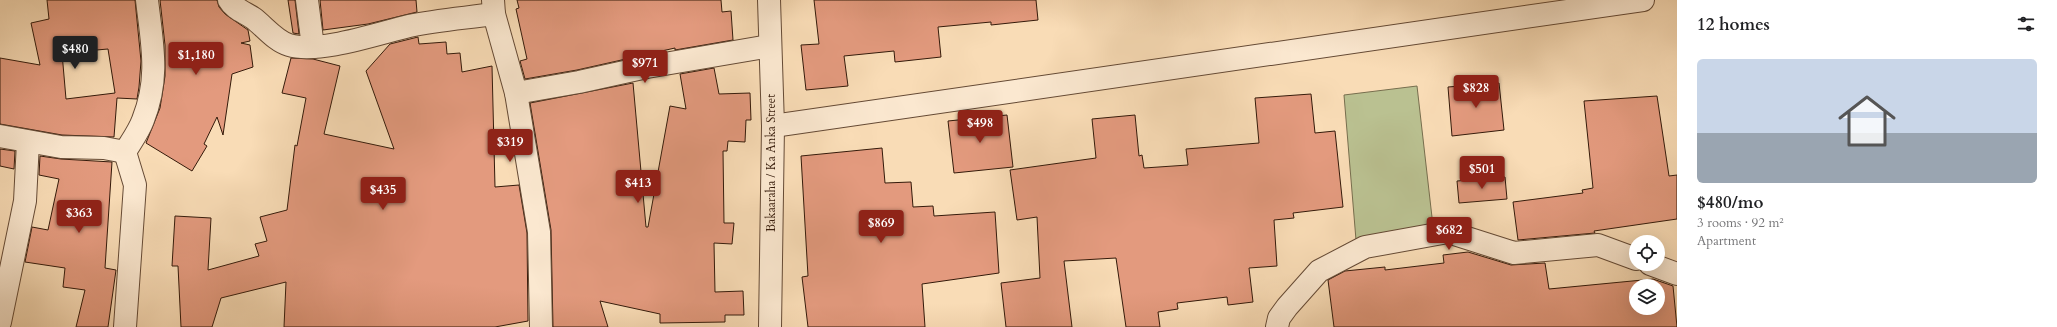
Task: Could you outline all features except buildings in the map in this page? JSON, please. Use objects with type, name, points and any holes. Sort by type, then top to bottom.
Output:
[{"type":"street","points":[[125,327],[135,185],[125,152],[143,121],[153,87],[155,61],[147,0]]},
{"type":"street","points":[[229,0],[232,5],[252,17],[289,45],[313,47],[358,39],[493,7],[516,93],[539,232],[542,327]]},
{"type":"street","points":[[307,0],[313,47]]},
{"type":"street","name":"Bakaaraha / Ka Anka Street","points":[[769,0],[773,126],[770,327]]},
{"type":"street","points":[[773,126],[1643,0]]},
{"type":"street","points":[[516,93],[579,82],[647,66],[770,46]]},
{"type":"street","points":[[0,136],[61,147],[104,148],[125,152]]},
{"type":"street","points":[[0,322],[25,202],[28,142]]},
{"type":"street","points":[[1277,327],[1279,318],[1287,307],[1319,271],[1365,246],[1448,232],[1514,253],[1598,245],[1629,256]]},
{"type":"street","points":[[1665,270],[1677,274]]},
{"type":"green space","points":[[1417,86],[1433,226],[1356,240],[1344,95]]}]
